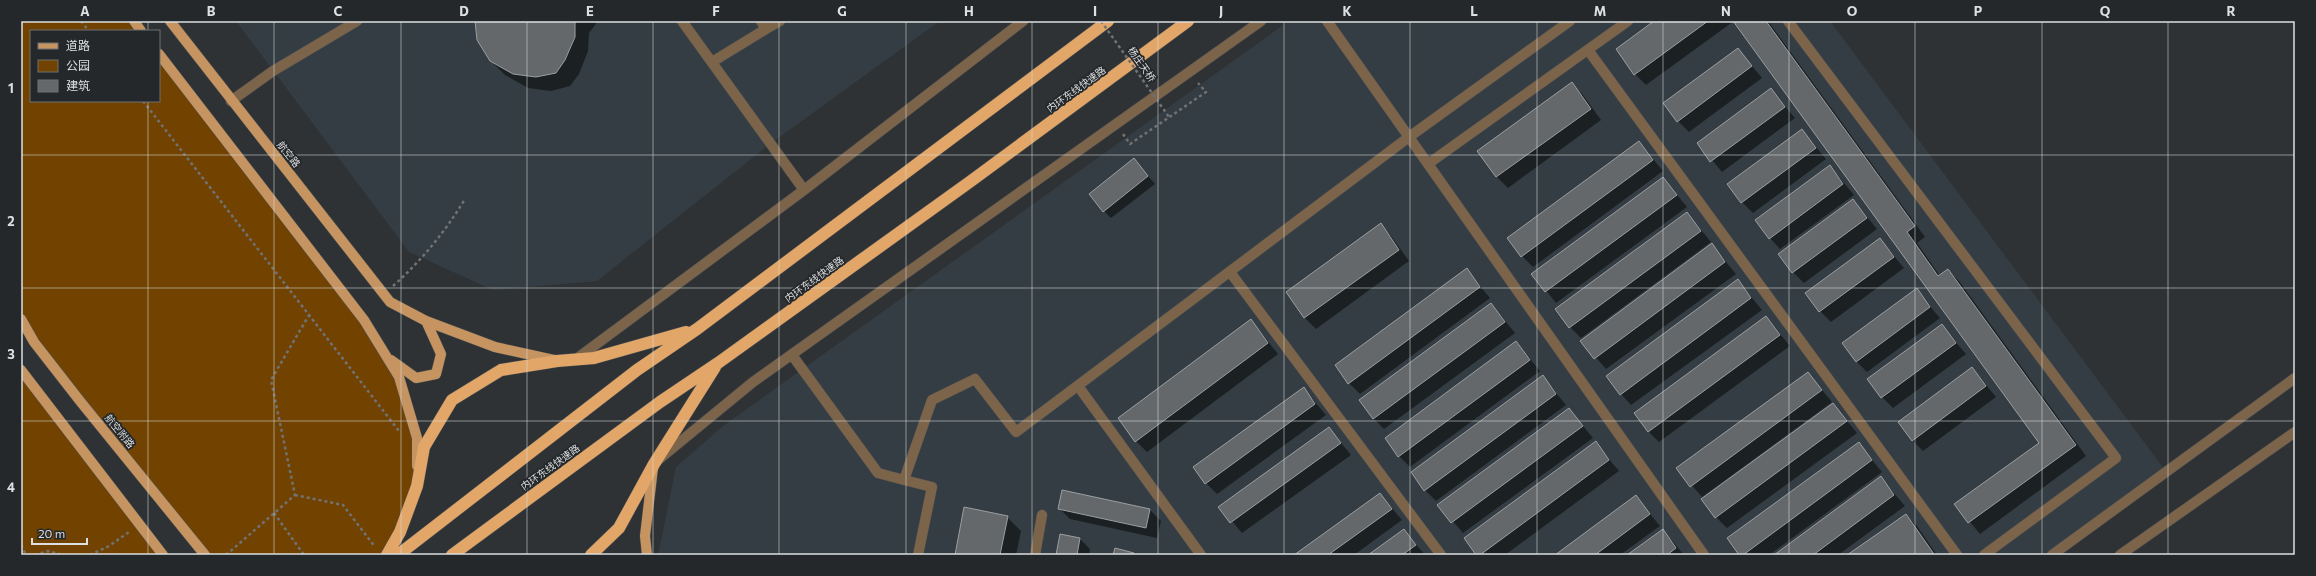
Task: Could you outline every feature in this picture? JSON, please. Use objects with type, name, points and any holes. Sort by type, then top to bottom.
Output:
[{"type":"highway","points":[[398,555],[637,370],[697,329],[1108,21]]},
{"type":"highway","name":"内环东线快速路","points":[[452,555],[660,402],[718,363],[965,185],[1188,21]]},
{"type":"highway","points":[[387,555],[400,532],[417,486],[424,446],[452,400],[502,370],[558,361],[594,358],[697,329]]},
{"type":"highway","points":[[591,555],[619,528],[654,464],[718,363]]},
{"type":"main road","points":[[134,21],[140,30]]},
{"type":"main road","name":"航空路","points":[[170,21],[231,102],[387,298]]},
{"type":"main road","points":[[160,55],[364,320],[399,377],[417,438],[417,486]]},
{"type":"main road","points":[[387,298],[426,321],[495,347],[558,361]]},
{"type":"main road","name":"航空附路","points":[[21,319],[34,342],[80,401],[205,555]]},
{"type":"main road","points":[[386,356],[416,378],[436,374],[441,354],[426,321]]},
{"type":"main road","points":[[21,370],[163,555]]},
{"type":"main road","points":[[647,555],[645,536],[654,464]]},
{"type":"street","points":[[231,102],[273,71],[357,21]]},
{"type":"street","points":[[682,21],[804,190]]},
{"type":"street","points":[[712,62],[764,25],[780,21]]},
{"type":"street","points":[[575,360],[804,190],[1023,21]]},
{"type":"street","points":[[654,464],[753,382],[1261,21]]},
{"type":"street","points":[[1327,21],[1704,555]]},
{"type":"street","points":[[904,480],[932,400],[975,379],[1016,432],[1409,137],[1570,21]]},
{"type":"street","points":[[1428,164],[1628,21]]},
{"type":"street","points":[[1788,21],[2116,458],[1984,555]]},
{"type":"street","points":[[1588,50],[1957,555]]},
{"type":"street","points":[[1230,272],[1441,555]]},
{"type":"street","points":[[792,355],[878,473],[932,488],[918,555]]},
{"type":"street","points":[[2052,555],[2295,378]]},
{"type":"street","points":[[1078,386],[1201,555]]},
{"type":"street","points":[[2120,555],[2295,432]]},
{"type":"street","points":[[1035,555],[1042,515]]},
{"type":"path","points":[[81,21],[88,30]]},
{"type":"path","name":"杨庄天桥","points":[[1101,21],[1169,117]]},
{"type":"path","points":[[1130,144],[1206,92]]},
{"type":"path","points":[[144,102],[417,454]]},
{"type":"path","points":[[387,298],[448,228],[465,199]]},
{"type":"path","points":[[295,495],[271,380],[309,315]]},
{"type":"path","points":[[226,555],[295,495]]},
{"type":"path","points":[[295,495],[343,505],[376,549]]},
{"type":"path","points":[[274,513],[304,555]]},
{"type":"path","points":[[90,555],[109,546],[139,525]]},
{"type":"path","points":[[21,544],[26,555]]},
{"type":"path","points":[[35,555],[48,551],[63,555]]},
{"type":"shaded area","points":[[236,21],[940,21],[770,144],[597,281],[493,290],[409,252]]},
{"type":"shaded area","points":[[1289,21],[1830,21],[2165,470],[2046,555],[658,555],[676,467],[723,426]]},
{"type":"green space","points":[[21,21],[134,21],[140,30],[30,30],[30,102],[160,102],[160,55],[364,320],[399,377],[417,438],[417,486],[387,555],[205,555],[21,319]]},
{"type":"green space","points":[[21,370],[163,555],[21,555]]},
{"type":"building","points":[[475,21],[575,21],[575,37],[565,60],[556,73],[536,77],[513,74],[490,61],[477,40]]},
{"type":"building","points":[[1654,21],[1708,21],[1634,75],[1616,49]]},
{"type":"building","points":[[1733,21],[1766,21],[1915,226],[1907,232],[1938,276],[1948,269],[2076,445],[1968,523],[1954,504],[2039,443]]},
{"type":"building","points":[[1738,48],[1752,66],[1677,122],[1663,103]]},
{"type":"building","points":[[1572,82],[1591,109],[1496,177],[1477,151]]},
{"type":"building","points":[[1771,88],[1785,107],[1710,162],[1697,143]]},
{"type":"building","points":[[1802,129],[1816,148],[1741,203],[1727,184]]},
{"type":"building","points":[[1639,141],[1653,160],[1521,257],[1507,238]]},
{"type":"building","points":[[1134,158],[1148,176],[1103,212],[1089,194]]},
{"type":"building","points":[[1830,165],[1843,184],[1769,239],[1755,220]]},
{"type":"building","points":[[1663,177],[1677,195],[1545,292],[1531,274]]},
{"type":"building","points":[[1853,199],[1867,218],[1792,273],[1778,254]]},
{"type":"building","points":[[1687,212],[1701,231],[1569,328],[1555,309]]},
{"type":"building","points":[[1381,223],[1399,250],[1304,318],[1286,292]]},
{"type":"building","points":[[1880,238],[1894,257],[1819,312],[1805,293]]},
{"type":"building","points":[[1712,243],[1725,262],[1594,359],[1580,341]]},
{"type":"building","points":[[1467,268],[1480,287],[1348,384],[1335,365]]},
{"type":"building","points":[[1738,279],[1751,298],[1620,395],[1606,376]]},
{"type":"building","points":[[1917,288],[1930,307],[1856,362],[1842,343]]},
{"type":"building","points":[[1491,303],[1505,322],[1373,419],[1359,400]]},
{"type":"building","points":[[1766,316],[1780,335],[1648,432],[1634,413]]},
{"type":"building","points":[[1251,319],[1268,343],[1135,442],[1118,418]]},
{"type":"building","points":[[1942,324],[1956,343],[1881,398],[1867,379]]},
{"type":"building","points":[[1516,341],[1530,360],[1398,457],[1385,438]]},
{"type":"building","points":[[1972,367],[1986,386],[1912,441],[1898,422]]},
{"type":"building","points":[[1808,372],[1822,390],[1690,487],[1676,468]]},
{"type":"building","points":[[1543,375],[1556,394],[1424,491],[1411,472]]},
{"type":"building","points":[[1304,387],[1315,404],[1205,484],[1193,467]]},
{"type":"building","points":[[1833,403],[1847,421],[1715,518],[1701,499]]},
{"type":"building","points":[[1569,408],[1583,426],[1451,523],[1437,505]]},
{"type":"building","points":[[1329,427],[1341,443],[1230,523],[1218,507]]},
{"type":"building","points":[[1596,441],[1609,460],[1480,555],[1476,555],[1464,538]]},
{"type":"building","points":[[1859,442],[1872,460],[1743,555],[1739,555],[1727,538]]},
{"type":"building","points":[[1881,476],[1894,495],[1813,555],[1774,555]]},
{"type":"building","points":[[1062,490],[1150,509],[1146,528],[1058,509]]},
{"type":"building","points":[[1380,493],[1392,509],[1328,555],[1294,555]]},
{"type":"building","points":[[1636,495],[1650,514],[1595,555],[1555,555]]},
{"type":"building","points":[[964,507],[1008,516],[1000,555],[955,555]]},
{"type":"building","points":[[1906,514],[1934,554],[1847,555]]},
{"type":"building","points":[[1404,529],[1416,545],[1402,555],[1368,555]]},
{"type":"building","points":[[1663,529],[1676,548],[1667,555],[1627,555]]},
{"type":"building","points":[[1060,534],[1080,538],[1077,555],[1056,555]]},
{"type":"building","points":[[1115,548],[1134,553],[1133,555],[1113,555]]}]
